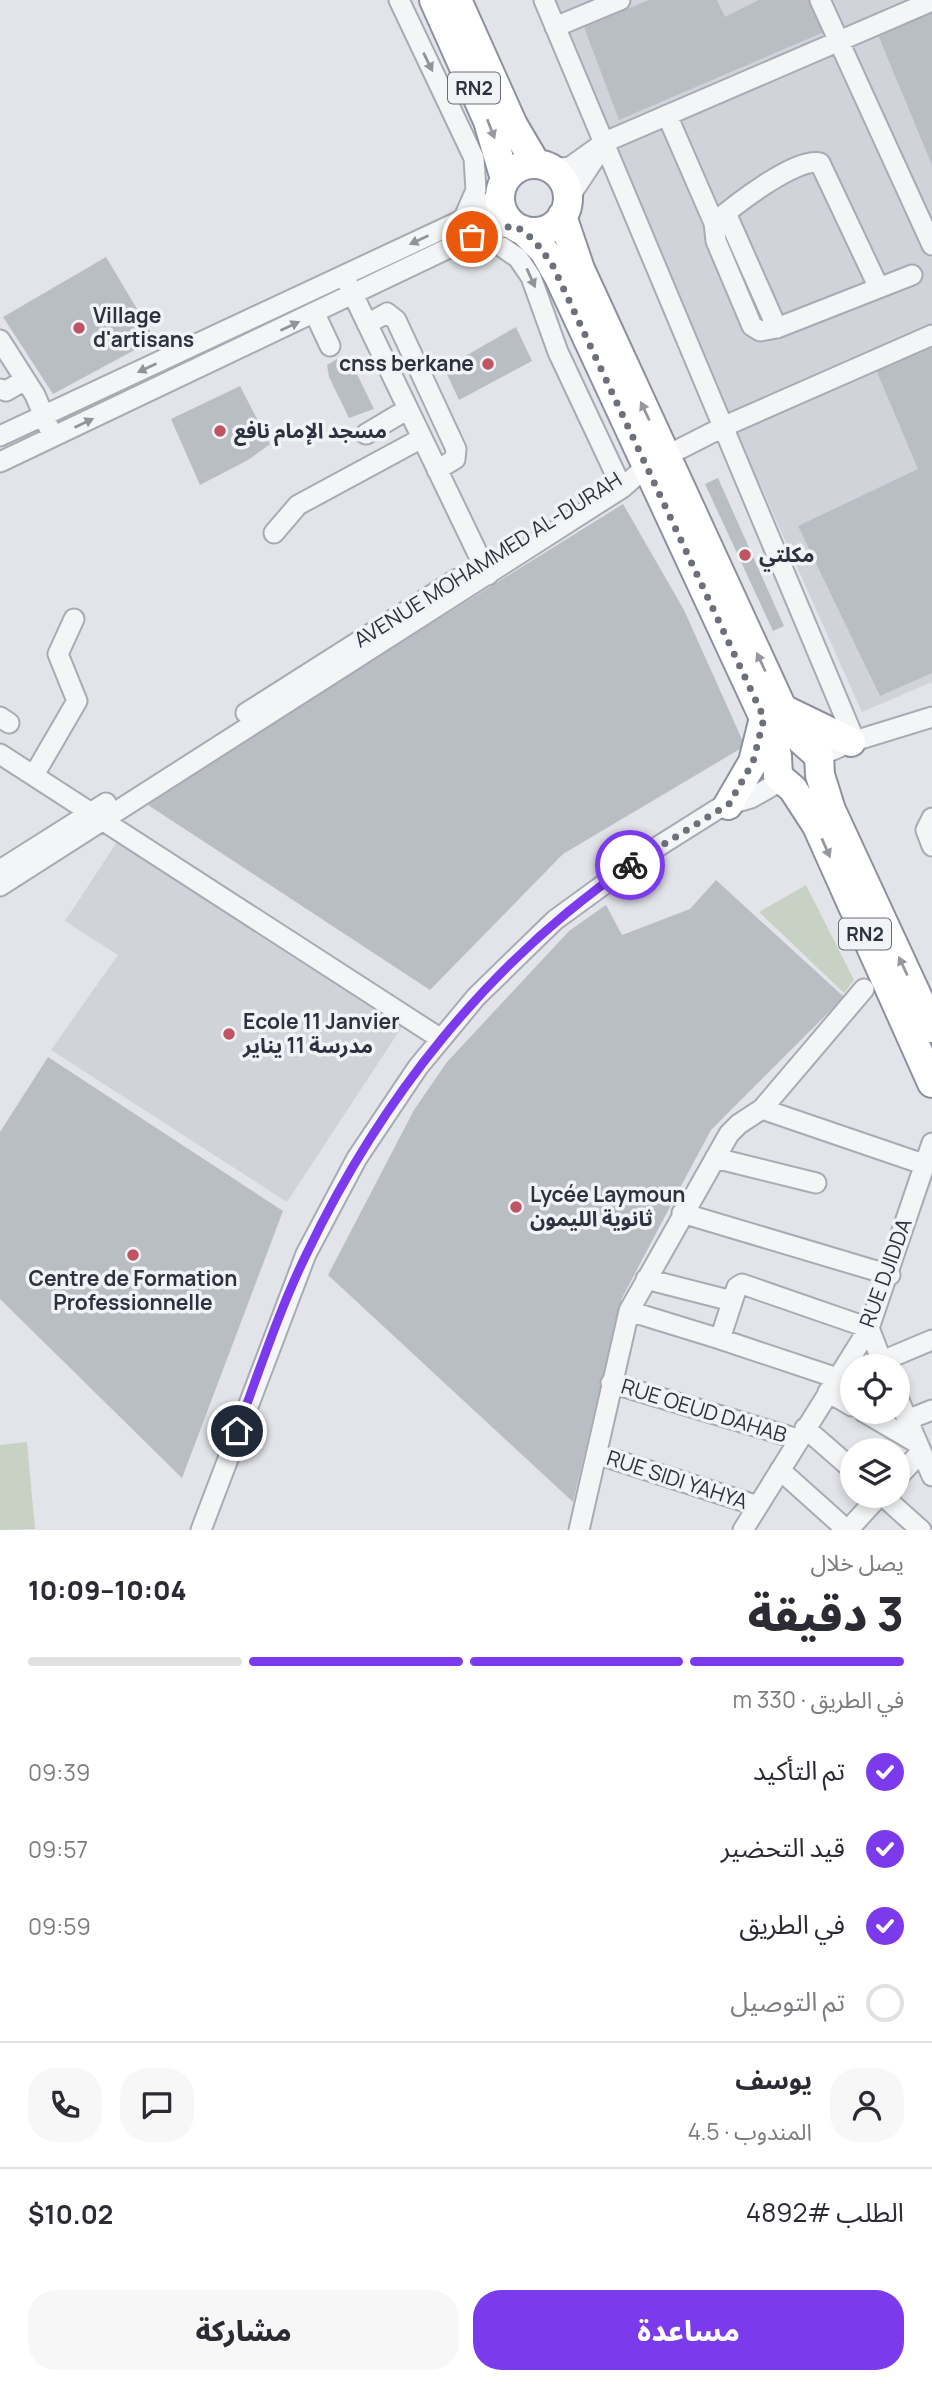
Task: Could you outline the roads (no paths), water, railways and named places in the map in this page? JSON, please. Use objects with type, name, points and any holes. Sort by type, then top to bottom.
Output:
[{"type":"highway","name":"RN2","points":[[434,0],[488,121],[503,187],[504,213],[552,264],[657,461]]},
{"type":"highway","name":"RN2","points":[[457,0],[513,125],[544,166],[564,182],[565,208],[580,269],[657,461],[774,714],[782,773],[817,826],[932,1083]]},
{"type":"highway","points":[[503,187],[519,167],[544,166]]},
{"type":"highway","points":[[519,228],[550,228],[565,208]]},
{"type":"highway","name":"RN2","points":[[774,714],[815,758],[831,810],[932,1028]]},
{"type":"highway","points":[[729,804],[753,762],[774,714],[853,742]]},
{"type":"highway","points":[[788,745],[815,758],[812,786],[782,773],[788,745]]},
{"type":"street","points":[[398,0],[474,158],[476,190],[462,220]]},
{"type":"street","points":[[544,0],[725,426],[853,742]]},
{"type":"street","points":[[555,27],[620,0]]},
{"type":"street","points":[[820,0],[932,245]]},
{"type":"street","points":[[544,166],[570,167],[605,142],[932,1]]},
{"type":"street","points":[[667,115],[777,328],[912,275]]},
{"type":"street","points":[[565,208],[605,142]]},
{"type":"street","points":[[720,218],[804,163],[820,163],[879,288]]},
{"type":"street","points":[[0,436],[462,220],[503,187]]},
{"type":"street","points":[[0,462],[482,233],[519,228]]},
{"type":"street","points":[[482,233],[518,258],[531,277],[558,352],[619,483]]},
{"type":"street","points":[[344,275],[485,569]]},
{"type":"street","points":[[367,324],[387,313],[396,320],[456,449],[455,459],[437,470]]},
{"type":"street","points":[[315,314],[330,346]]},
{"type":"street","name":"AVENUE MOHAMMED AL-DURAH","points":[[0,886],[99,815],[619,483],[725,426],[932,335]]},
{"type":"street","points":[[2,348],[25,380],[53,437]]},
{"type":"street","points":[[0,389],[6,391],[25,380]]},
{"type":"street","points":[[366,434],[408,409]]},
{"type":"street","points":[[274,533],[298,505],[422,438]]},
{"type":"street","points":[[34,775],[76,701],[58,654],[74,619]]},
{"type":"street","points":[[815,758],[853,742],[932,717]]},
{"type":"street","points":[[0,754],[99,815],[441,1039]]},
{"type":"street","points":[[199,1529],[291,1288],[322,1222],[377,1127],[441,1039],[495,977],[555,920],[643,856],[729,804],[750,783],[782,773]]},
{"type":"street","name":"AVENUE MOHAMMED AL-DURAH","points":[[0,870],[99,815]]},
{"type":"street","points":[[932,818],[926,830],[932,846]]},
{"type":"street","points":[[579,1530],[629,1311],[682,1213],[739,1124],[762,1109],[864,989]]},
{"type":"street","points":[[762,1109],[923,1164]]},
{"type":"street","name":"RUE DJIDDA","points":[[753,1521],[801,1434],[869,1328],[890,1275],[923,1164],[932,1143]]},
{"type":"street","points":[[715,1158],[816,1183]]},
{"type":"street","points":[[914,1193],[932,1185]]},
{"type":"street","points":[[682,1213],[890,1275]]},
{"type":"street","points":[[646,1279],[732,1301]]},
{"type":"street","points":[[720,1339],[737,1287],[742,1284],[869,1328],[879,1354]]},
{"type":"street","points":[[629,1311],[720,1339],[833,1385],[840,1393]]},
{"type":"street","points":[[903,1354],[932,1340]]},
{"type":"street","name":"RUE OEUD DAHAB","points":[[611,1383],[801,1434]]},
{"type":"street","points":[[910,1419],[932,1410]]},
{"type":"street","points":[[883,1424],[919,1447]]},
{"type":"street","points":[[909,1424],[932,1476]]},
{"type":"street","points":[[801,1434],[840,1461]]},
{"type":"street","points":[[910,1460],[919,1447]]},
{"type":"street","name":"RUE SIDI YAHYA","points":[[597,1454],[753,1521]]},
{"type":"street","points":[[780,1470],[848,1530],[869,1508]]},
{"type":"street","points":[[895,1508],[921,1530]]},
{"type":"place","name":"Village d'artisans","points":[[79,328]]},
{"type":"place","name":"cnss berkane","points":[[488,364]]},
{"type":"place","name":"مسجد الإمام نافع","points":[[220,431]]},
{"type":"place","name":"مكلتي","points":[[745,555]]},
{"type":"place","name":"Ecole 11 Janvier مدرسة 11 يناير","points":[[229,1034]]},
{"type":"place","name":"Lycée Laymoun ثانوية الليمون","points":[[516,1207]]},
{"type":"place","name":"Centre de Formation Professionnelle","points":[[133,1255]]}]
